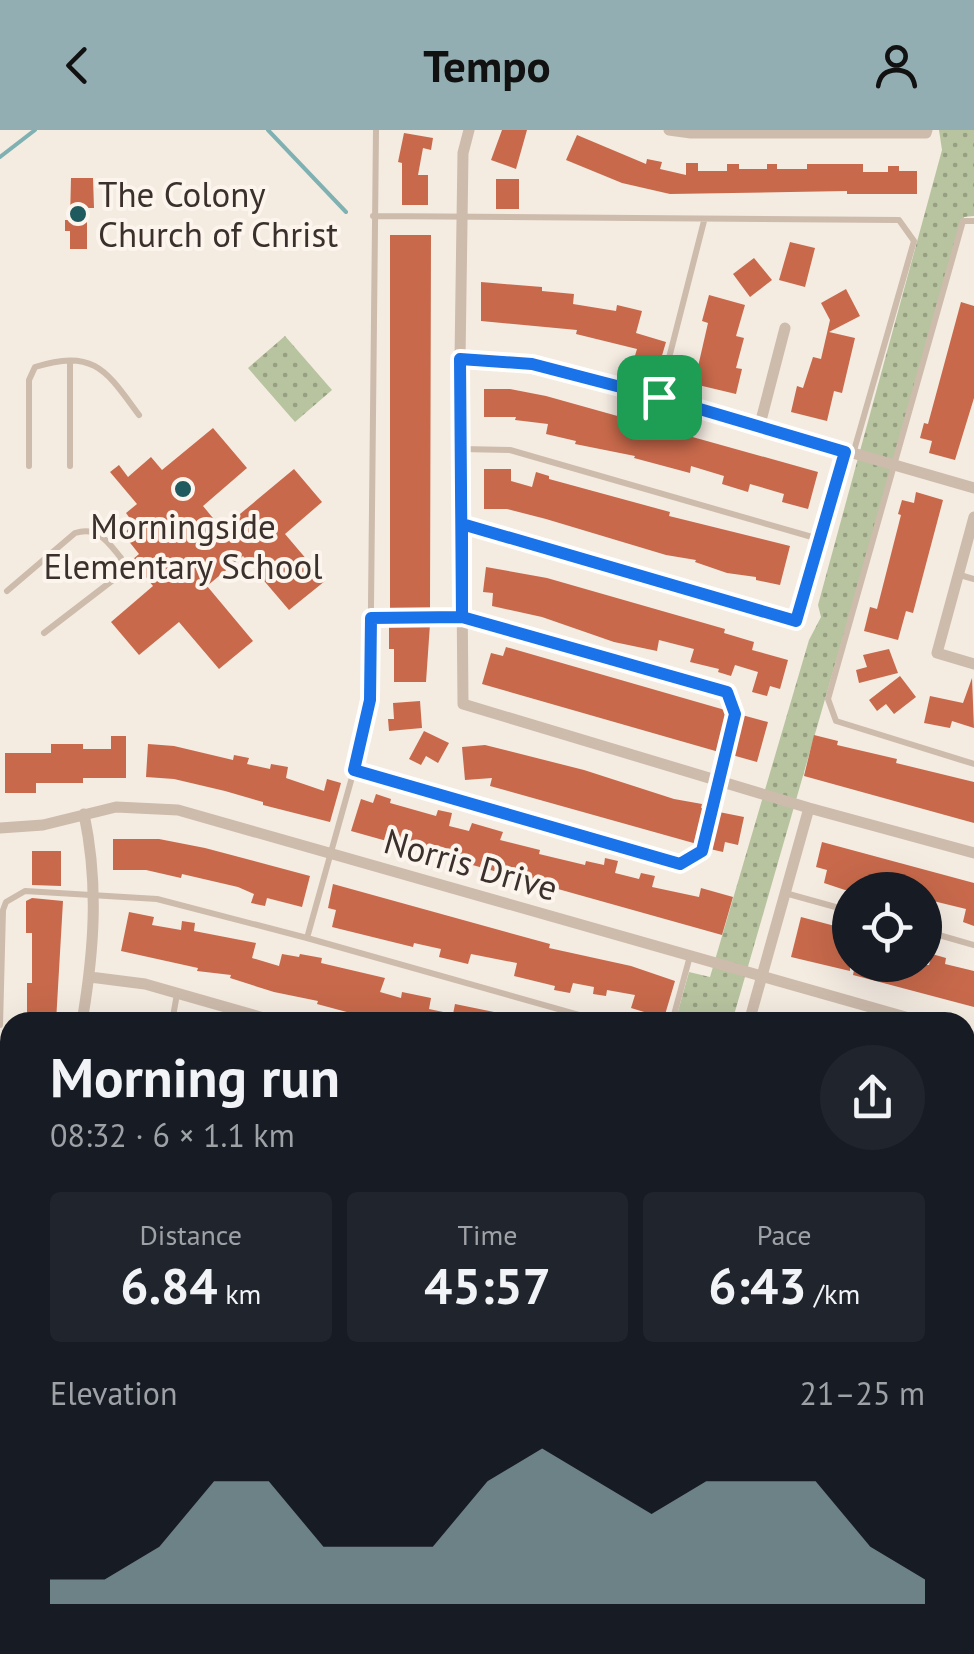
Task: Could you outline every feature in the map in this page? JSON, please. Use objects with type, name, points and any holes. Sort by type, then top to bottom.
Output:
[{"type":"street","points":[[468,130],[463,154],[460,359],[462,704],[718,782],[974,853]]},
{"type":"street","points":[[669,130],[926,132]]},
{"type":"street","points":[[759,428],[785,328]]},
{"type":"street","points":[[460,359],[532,364],[974,488]]},
{"type":"street","points":[[462,524],[796,621],[849,453]]},
{"type":"street","points":[[974,516],[937,653],[974,664]]},
{"type":"street","name":"Norris Drive","points":[[0,828],[44,825],[116,807],[178,810],[888,1012]]},
{"type":"street","points":[[752,1012],[809,808]]},
{"type":"street","points":[[84,814],[94,861],[94,896],[90,977],[84,1012]]},
{"type":"street","points":[[90,977],[145,984],[240,1012]]},
{"type":"lane","points":[[307,938],[370,700],[376,130]]},
{"type":"lane","points":[[373,216],[899,220],[914,241],[849,453]]},
{"type":"lane","points":[[659,397],[704,221]]},
{"type":"lane","points":[[974,221],[963,221],[828,699],[836,721],[974,764]]},
{"type":"lane","points":[[30,466],[29,380],[36,367],[50,362],[94,362],[108,373],[138,415]]},
{"type":"lane","points":[[70,362],[70,466]]},
{"type":"lane","points":[[462,449],[510,450],[820,539]]},
{"type":"lane","points":[[7,590],[75,533],[88,529],[101,534],[121,558],[120,570],[113,580],[44,634]]},
{"type":"lane","points":[[958,574],[974,579]]},
{"type":"lane","points":[[354,770],[680,864],[702,851],[735,714],[727,692],[462,617],[371,618]]},
{"type":"lane","points":[[0,1012],[3,910],[6,902],[25,891],[157,898],[569,1012]]},
{"type":"lane","points":[[784,893],[832,906]]},
{"type":"lane","points":[[942,936],[974,945]]},
{"type":"lane","points":[[675,1012],[690,956]]},
{"type":"lane","points":[[174,1012],[177,993]]},
{"type":"green space","points":[[939,130],[974,130],[974,216],[964,217],[735,1012],[678,1012],[689,972],[710,977],[809,640],[821,617],[818,605],[942,150]]},
{"type":"green space","points":[[285,336],[332,390],[295,422],[248,368]]},
{"type":"building","points":[[502,130],[527,130],[516,169],[491,160]]},
{"type":"building","points":[[404,133],[433,138],[431,150],[423,148],[418,175],[428,175],[428,205],[402,205],[402,163],[398,162]]},
{"type":"building","points":[[577,135],[646,164],[647,159],[662,162],[660,169],[686,175],[686,163],[698,163],[698,171],[727,171],[727,164],[739,164],[739,169],[767,169],[767,164],[777,164],[777,169],[807,169],[807,164],[863,164],[863,172],[888,172],[888,166],[899,166],[899,171],[917,171],[917,194],[670,194],[622,183],[566,160]]},
{"type":"building","name":"The Colony Church of Christ","points":[[71,178],[93,178],[94,208],[87,208],[87,249],[70,249],[70,231],[65,231],[65,220],[70,220]]},
{"type":"building","points":[[496,179],[519,179],[519,209],[496,209]]},
{"type":"building","points":[[390,235],[431,235],[430,610],[390,611]]},
{"type":"building","points":[[790,242],[815,248],[805,287],[779,280]]},
{"type":"building","points":[[754,258],[772,280],[750,297],[733,274]]},
{"type":"building","points":[[481,282],[542,287],[542,291],[574,294],[573,304],[616,311],[617,305],[642,311],[636,333],[666,342],[658,369],[633,362],[637,349],[576,334],[577,330],[481,321]]},
{"type":"building","points":[[846,289],[860,316],[829,332],[855,338],[842,393],[834,391],[827,421],[791,412],[797,386],[803,388],[813,357],[821,359],[830,320],[821,303]]},
{"type":"building","points":[[709,295],[745,305],[736,336],[744,338],[736,368],[742,369],[736,394],[694,384],[708,323],[702,321]]},
{"type":"building","points":[[961,302],[974,306],[974,398],[955,460],[929,453],[932,441],[920,438],[924,423],[928,424]]},
{"type":"building","points":[[484,389],[546,396],[818,472],[808,509],[782,502],[784,494],[750,484],[748,492],[722,484],[724,476],[691,466],[690,473],[635,456],[575,444],[576,441],[546,434],[548,424],[515,420],[516,417],[484,417]]},
{"type":"building","points":[[213,428],[247,468],[203,506],[222,529],[294,469],[322,502],[285,534],[325,581],[289,610],[243,556],[207,586],[253,641],[219,669],[179,622],[139,655],[111,622],[153,586],[132,560],[139,554],[123,534],[134,524],[126,513],[137,504],[110,472],[119,465],[128,477],[151,457],[162,470]]},
{"type":"building","points":[[484,469],[511,469],[511,481],[532,487],[536,472],[670,512],[669,516],[790,546],[780,585],[546,519],[507,509],[484,509]]},
{"type":"building","points":[[916,492],[943,500],[913,613],[906,611],[898,640],[864,631],[870,607],[877,609],[902,500],[914,503]]},
{"type":"building","points":[[486,567],[547,578],[725,629],[724,633],[754,642],[752,650],[788,660],[780,689],[770,686],[767,696],[752,692],[758,672],[735,665],[731,676],[690,662],[694,649],[659,640],[657,651],[614,642],[542,617],[492,606],[493,593],[483,592]]},
{"type":"building","points":[[430,624],[426,682],[394,682],[389,625]]},
{"type":"building","points":[[506,647],[725,710],[728,715],[719,752],[482,684],[491,653],[503,656]]},
{"type":"building","points":[[889,649],[898,673],[859,683],[856,670],[867,667],[863,655]]},
{"type":"building","points":[[900,676],[916,697],[894,714],[886,704],[877,711],[869,700]]},
{"type":"building","points":[[972,678],[974,728],[952,721],[950,728],[924,723],[930,696],[963,703]]},
{"type":"building","points":[[420,701],[422,728],[389,731],[388,719],[394,719],[393,703]]},
{"type":"building","points":[[742,715],[768,722],[757,762],[732,755]]},
{"type":"building","points":[[424,731],[449,743],[438,763],[426,756],[421,765],[409,759]]},
{"type":"building","points":[[814,735],[838,741],[837,745],[897,759],[896,763],[974,782],[974,823],[804,776]]},
{"type":"building","points":[[111,736],[126,736],[126,778],[36,783],[36,793],[5,793],[5,753],[51,753],[51,744],[111,749]]},
{"type":"building","points":[[148,744],[233,760],[234,755],[249,758],[247,764],[270,769],[271,764],[288,767],[286,778],[324,791],[327,779],[341,783],[330,822],[225,791],[146,777]]},
{"type":"building","points":[[485,745],[702,804],[705,809],[697,844],[490,786],[492,778],[465,780],[462,747]]},
{"type":"building","points":[[376,794],[391,799],[390,803],[436,816],[438,810],[452,813],[449,826],[469,831],[472,823],[503,832],[500,840],[540,850],[539,854],[585,865],[586,861],[604,865],[605,858],[618,861],[615,873],[639,879],[641,873],[655,876],[652,887],[699,897],[701,888],[733,897],[722,935],[351,831],[361,799],[373,803]]},
{"type":"building","points":[[719,812],[744,817],[738,845],[725,842],[723,852],[710,849]]},
{"type":"building","points":[[113,839],[159,839],[310,876],[302,907],[267,898],[265,906],[251,903],[254,894],[238,887],[182,874],[181,878],[146,870],[113,870]]},
{"type":"building","points":[[822,842],[933,872],[832,872],[832,886],[824,883],[827,870],[816,867]]},
{"type":"building","points":[[32,851],[61,851],[61,886],[32,885]]},
{"type":"building","points":[[942,874],[974,883],[974,926],[963,922],[966,909],[942,903]]},
{"type":"building","points":[[333,884],[675,981],[666,1012],[644,1012],[631,1008],[635,995],[607,990],[606,996],[593,994],[594,987],[573,983],[570,993],[554,990],[555,986],[514,976],[517,963],[471,954],[468,964],[439,957],[441,949],[414,943],[413,947],[332,927],[336,910],[328,908]]},
{"type":"building","points":[[26,901],[63,901],[57,1012],[27,1012],[27,983],[32,983],[32,933],[26,933]]},
{"type":"building","points":[[129,912],[154,917],[152,925],[181,930],[182,921],[195,923],[194,931],[256,943],[252,958],[279,966],[282,954],[322,958],[321,963],[385,978],[380,992],[401,998],[402,992],[431,998],[429,1009],[443,1012],[347,1012],[230,978],[231,975],[197,971],[198,968],[121,951]]},
{"type":"building","points":[[801,917],[832,925],[832,967],[791,957]]},
{"type":"building","points":[[942,957],[946,958],[945,964],[974,971],[974,1007],[879,982],[942,982]]},
{"type":"building","points":[[455,1004],[494,1012],[453,1012]]},
{"type":"waterway","points":[[0,157],[35,130]]},
{"type":"waterway","points":[[268,130],[346,212]]},
{"type":"place","name":"The Colony Church of Christ","points":[[78,214]]},
{"type":"place","name":"Morningside Elementary School","points":[[183,489]]},
{"type":"route","points":[[659,397],[532,364],[460,359],[462,617],[371,618],[370,700],[354,770],[680,864],[702,851],[735,714],[727,692],[462,617],[462,524],[796,621],[845,452],[659,397]]}]
